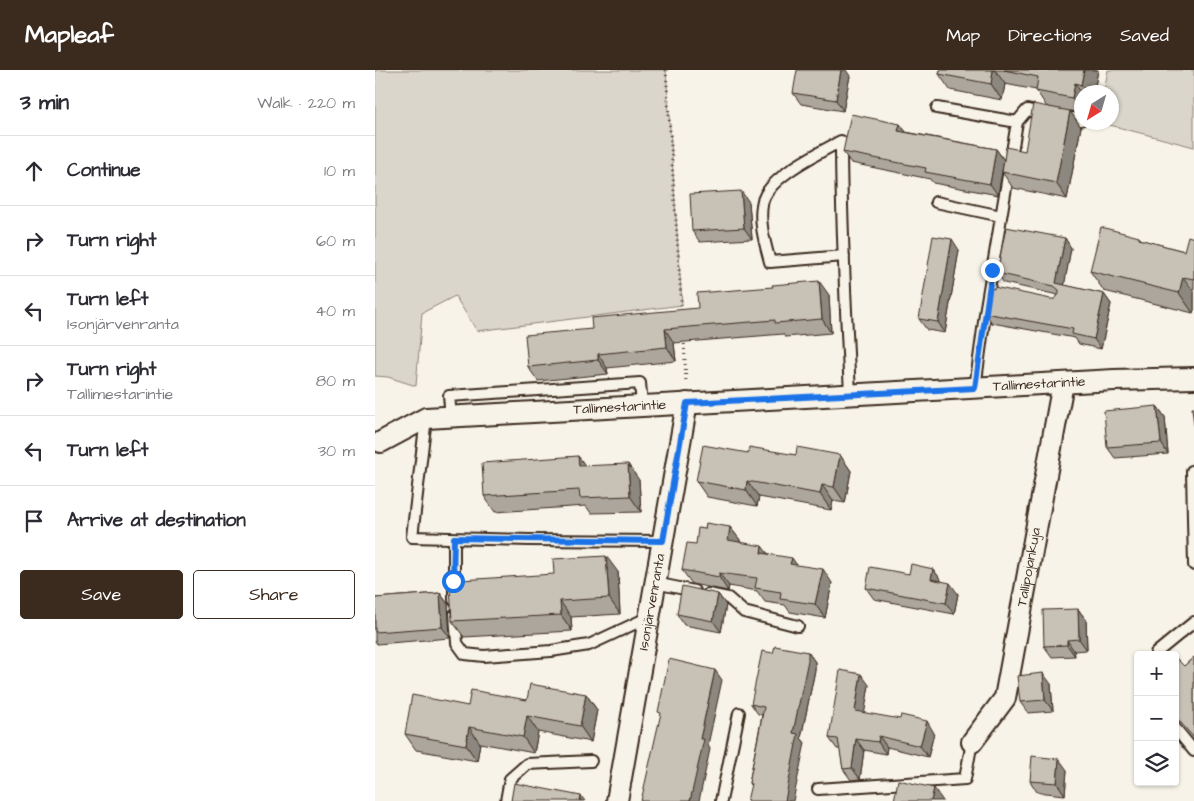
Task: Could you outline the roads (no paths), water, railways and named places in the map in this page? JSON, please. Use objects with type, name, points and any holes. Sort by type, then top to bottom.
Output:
[{"type":"street","name":"Tallimestarintie","points":[[378,447],[426,418],[850,394],[1194,378]]},
{"type":"street","name":"Tallipojankuja","points":[[972,742],[1005,698],[1063,383]]},
{"type":"street","name":"Isonjärvenranta","points":[[617,801],[687,403]]},
{"type":"lane","points":[[937,108],[1017,122]]},
{"type":"lane","points":[[975,388],[994,288],[1001,216],[1017,122],[1027,110],[1074,119]]},
{"type":"lane","points":[[844,256],[770,262],[762,229],[761,203],[773,184],[783,174],[841,141],[841,189],[844,256],[850,394]]},
{"type":"lane","points":[[936,202],[1001,216]]},
{"type":"lane","points":[[426,418],[412,537],[663,541]]},
{"type":"lane","points":[[1194,470],[1192,471],[1194,565]]},
{"type":"lane","points":[[454,538],[453,581],[457,643],[465,654],[484,656],[551,651],[589,645],[649,617]]},
{"type":"lane","points":[[655,583],[729,598],[744,612],[798,626]]},
{"type":"lane","points":[[1157,651],[1194,622]]},
{"type":"lane","points":[[721,801],[739,713]]},
{"type":"lane","points":[[1179,733],[1194,751]]},
{"type":"lane","points":[[818,789],[965,779],[972,742]]},
{"type":"lane","points":[[506,801],[510,779],[527,764],[591,761]]}]
